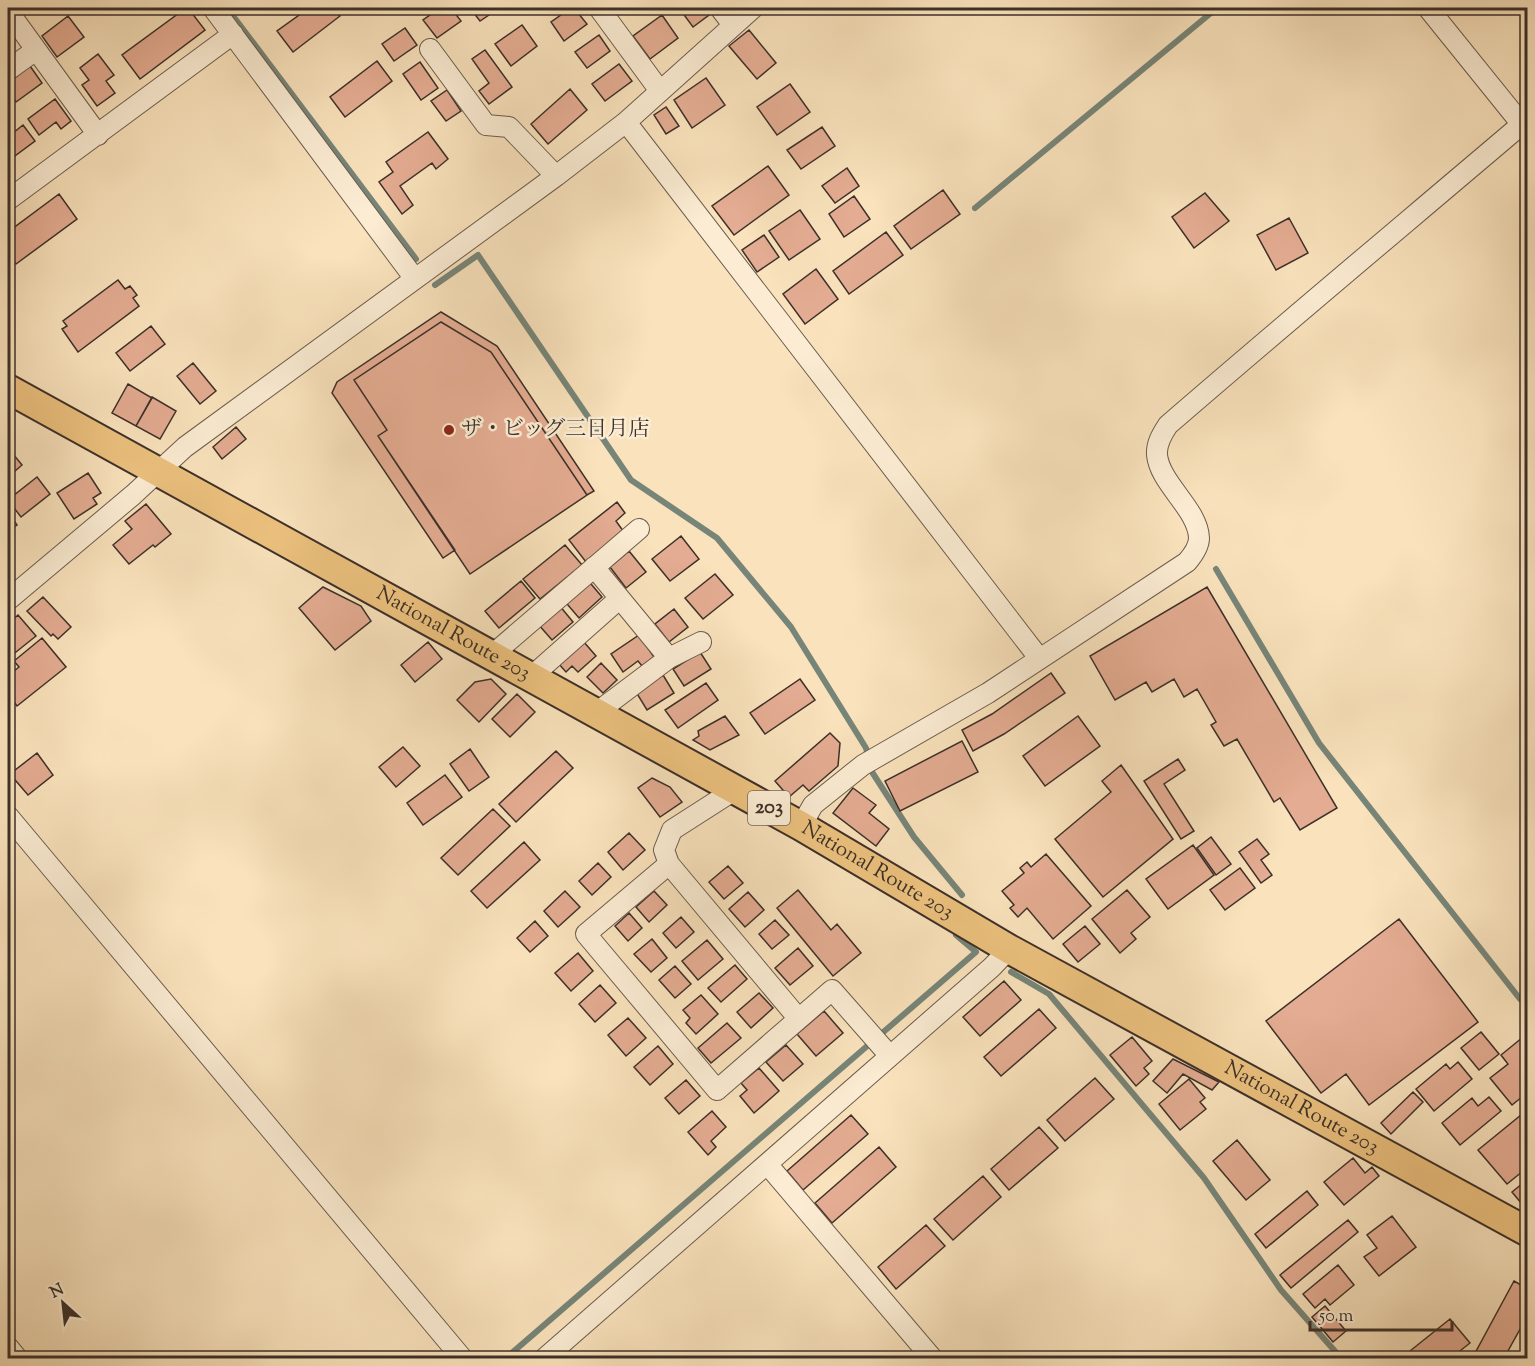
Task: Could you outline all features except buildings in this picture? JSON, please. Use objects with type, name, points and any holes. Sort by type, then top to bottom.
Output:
[{"type":"highway","name":"National Route 203","points":[[8,389],[801,825],[1009,949],[1527,1232]]},
{"type":"street","points":[[213,8],[415,279]]},
{"type":"street","points":[[598,8],[660,91]]},
{"type":"street","points":[[720,8],[733,25]]},
{"type":"street","points":[[8,600],[185,447],[627,122],[753,8]]},
{"type":"street","points":[[801,825],[813,805],[869,761],[988,693],[1187,562],[1195,552],[1199,538],[1193,521],[1163,472],[1157,455],[1160,438],[1168,425],[1284,325],[1525,125],[1428,8]]},
{"type":"street","points":[[8,11],[98,135]]},
{"type":"street","points":[[8,201],[233,34]]},
{"type":"street","points":[[430,49],[486,126],[509,127],[556,176]]},
{"type":"street","points":[[8,70],[36,50]]},
{"type":"street","points":[[627,122],[1039,658]]},
{"type":"street","points":[[492,656],[639,529]]},
{"type":"street","points":[[594,567],[669,658]]},
{"type":"street","points":[[531,677],[619,599]]},
{"type":"street","points":[[596,713],[669,658],[701,642]]},
{"type":"street","points":[[736,789],[672,830],[664,850],[669,864],[798,1018]]},
{"type":"street","points":[[8,816],[462,1359]]},
{"type":"street","points":[[669,864],[586,934],[717,1090],[832,990],[890,1056]]},
{"type":"street","points":[[544,1359],[992,967],[1009,949]]},
{"type":"street","points":[[767,1164],[932,1359]]},
{"type":"street","points":[[8,1347],[17,1359]]},
{"type":"waterway","points":[[227,8],[416,259]]},
{"type":"waterway","points":[[975,208],[1217,8]]},
{"type":"waterway","points":[[435,285],[478,255],[631,480],[717,538],[791,627],[866,748],[872,772],[914,837],[962,895]]},
{"type":"waterway","points":[[1216,569],[1319,743],[1520,999],[1528,1004]]},
{"type":"waterway","points":[[506,1358],[976,952],[956,935]]},
{"type":"waterway","points":[[1011,972],[1049,994],[1204,1178],[1281,1290],[1341,1358]]},
{"type":"place","name":"ザ・ビッグ三日月店","points":[[449,430]]}]
